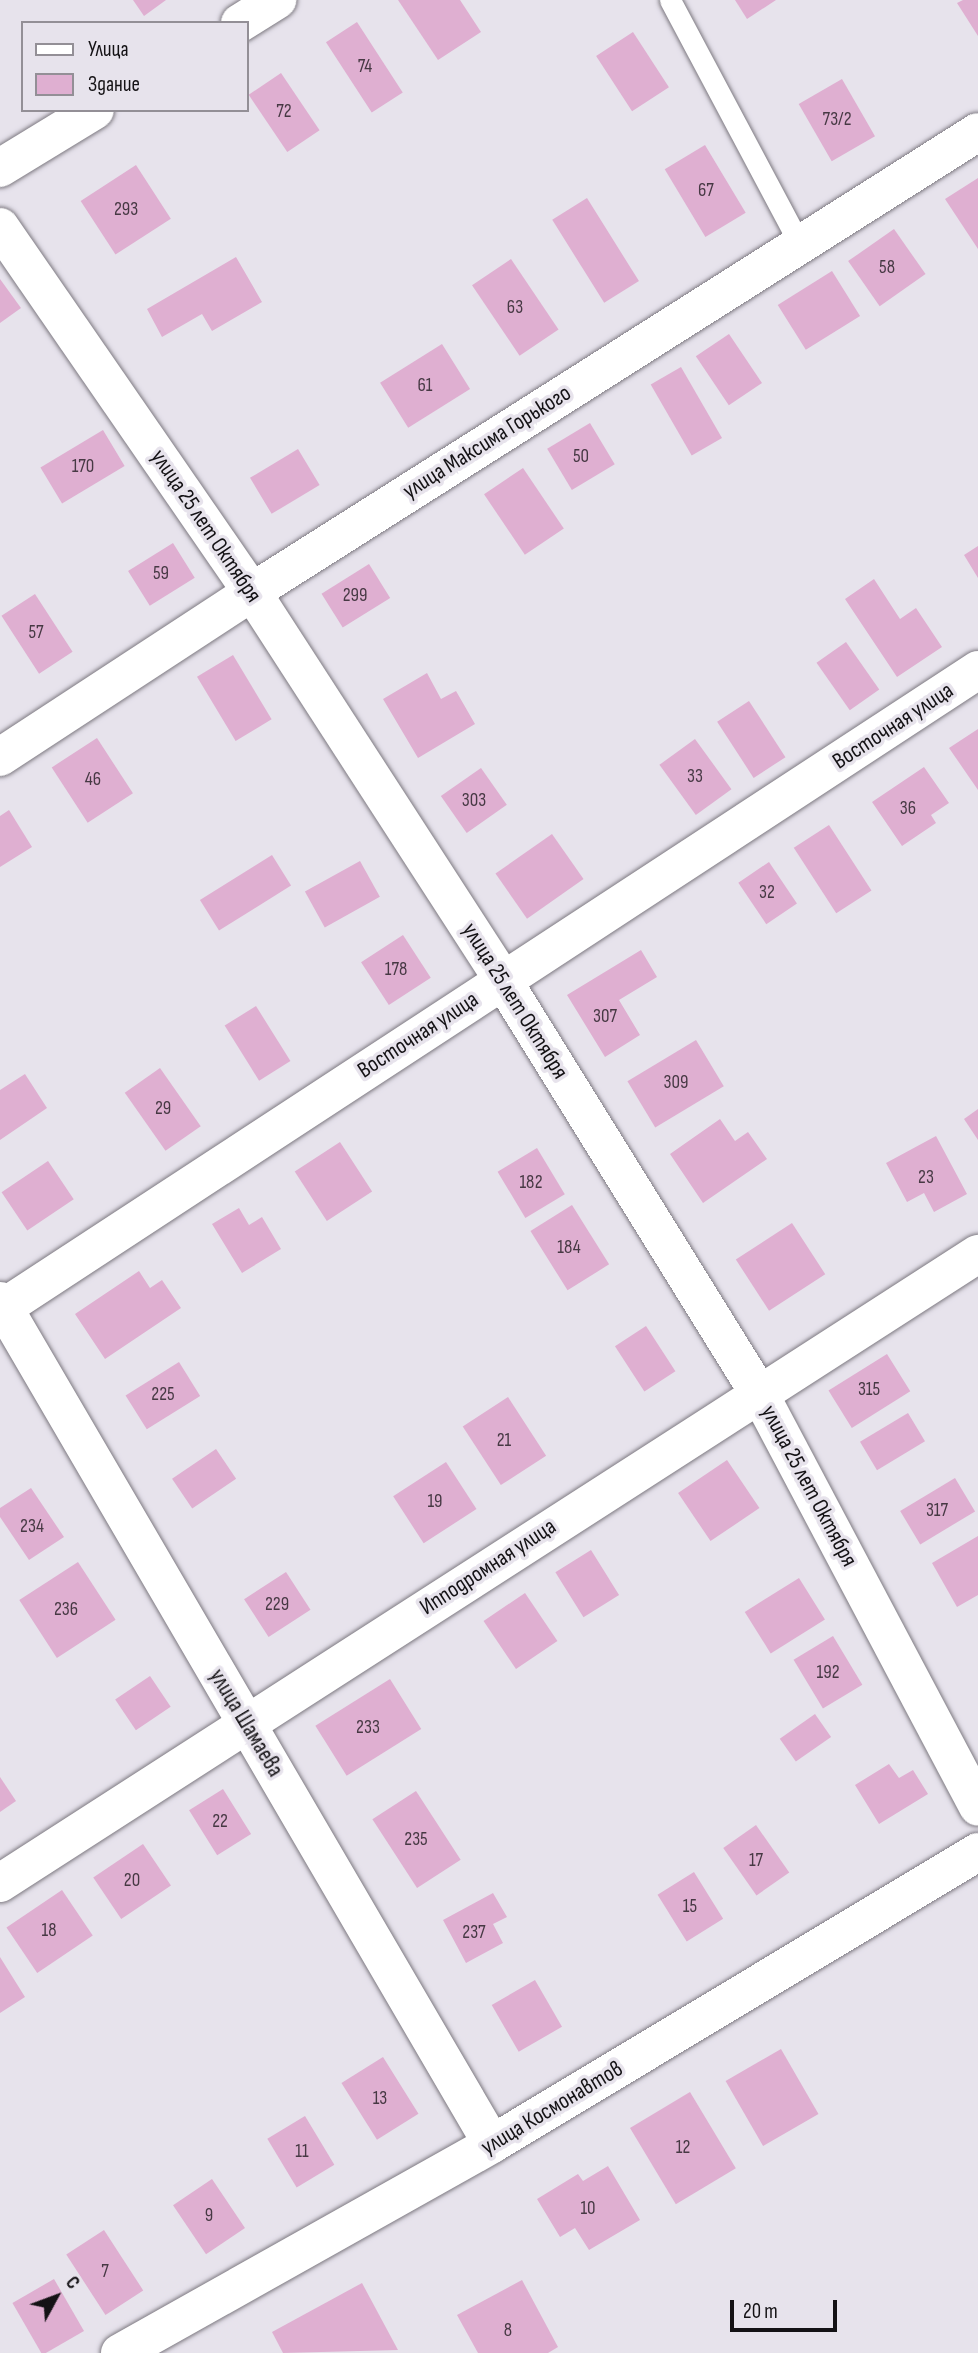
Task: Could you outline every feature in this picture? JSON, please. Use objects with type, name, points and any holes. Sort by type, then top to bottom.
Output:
[{"type":"street","points":[[243,21],[277,0]]},
{"type":"street","points":[[0,168],[92,112]]},
{"type":"street","name":"улица Максима Горького","points":[[0,757],[252,592],[978,132]]},
{"type":"street","name":"улица 25 лет Октября","points":[[0,227],[252,592],[502,979],[759,1393],[978,1807]]},
{"type":"street","name":"Восточная улица","points":[[1,1306],[978,670]]},
{"type":"street","name":"Ипподромная улица","points":[[0,1883],[245,1722],[978,1254]]},
{"type":"street","name":"улица Шамаева","points":[[1,1306],[492,2144]]},
{"type":"street","name":"улица Космонавтов","points":[[120,2353],[492,2144],[978,1852]]},
{"type":"lane","points":[[670,0],[800,244]]},
{"type":"building","points":[[133,0],[166,0],[144,16]]},
{"type":"building","points":[[398,0],[460,0],[481,32],[438,60]]},
{"type":"building","points":[[735,0],[776,0],[747,19]]},
{"type":"building","points":[[963,0],[978,0],[978,36],[957,3]]},
{"type":"building","points":[[357,22],[403,92],[372,113],[326,42]]},
{"type":"building","points":[[633,32],[669,87],[632,111],[596,56]]},
{"type":"building","points":[[281,73],[320,130],[287,152],[249,95]]},
{"type":"building","points":[[842,79],[875,136],[832,161],[799,104]]},
{"type":"building","points":[[705,145],[746,213],[705,237],[665,169]]},
{"type":"building","points":[[136,165],[171,219],[116,255],[81,201]]},
{"type":"building","points":[[978,178],[978,249],[945,199]]},
{"type":"building","points":[[587,198],[639,281],[604,303],[552,220]]},
{"type":"building","points":[[894,229],[926,274],[880,306],[848,261]]},
{"type":"building","points":[[236,257],[262,302],[212,331],[202,314],[162,337],[147,309]]},
{"type":"building","points":[[511,259],[559,329],[520,356],[472,285]]},
{"type":"building","points":[[832,271],[860,316],[806,350],[778,305]]},
{"type":"building","points":[[0,279],[21,308],[0,323]]},
{"type":"building","points":[[729,334],[762,383],[729,405],[696,356]]},
{"type":"building","points":[[442,344],[470,389],[408,428],[380,383]]},
{"type":"building","points":[[681,367],[722,438],[692,456],[651,384]]},
{"type":"building","points":[[590,423],[615,464],[572,490],[547,449]]},
{"type":"building","points":[[103,430],[125,466],[62,504],[40,468]]},
{"type":"building","points":[[298,449],[320,485],[272,514],[250,478]]},
{"type":"building","points":[[523,468],[564,529],[525,555],[484,494]]},
{"type":"building","points":[[173,543],[195,578],[150,606],[128,571]]},
{"type":"building","points":[[978,546],[978,578],[964,555]]},
{"type":"building","points":[[369,564],[390,598],[343,628],[322,594]]},
{"type":"building","points":[[874,579],[900,619],[916,608],[942,647],[897,677],[845,599]]},
{"type":"building","points":[[35,594],[73,652],[39,674],[1,616]]},
{"type":"building","points":[[846,642],[879,690],[850,710],[817,663]]},
{"type":"building","points":[[233,655],[272,719],[236,741],[197,677]]},
{"type":"building","points":[[427,673],[441,699],[456,691],[475,724],[418,758],[383,699]]},
{"type":"building","points":[[749,701],[785,757],[754,778],[717,722]]},
{"type":"building","points":[[978,729],[978,790],[949,748]]},
{"type":"building","points":[[97,738],[133,793],[88,823],[52,767]]},
{"type":"building","points":[[695,739],[731,789],[696,815],[659,765]]},
{"type":"building","points":[[924,767],[949,803],[931,815],[936,823],[902,846],[872,802]]},
{"type":"building","points":[[481,768],[507,805],[467,833],[441,796]]},
{"type":"building","points":[[9,810],[32,847],[0,867],[0,816]]},
{"type":"building","points":[[829,825],[871,890],[836,913],[794,848]]},
{"type":"building","points":[[552,834],[584,879],[527,919],[495,874]]},
{"type":"building","points":[[272,855],[291,886],[219,931],[200,900]]},
{"type":"building","points":[[360,861],[380,897],[325,927],[305,892]]},
{"type":"building","points":[[769,862],[797,903],[766,924],[738,883]]},
{"type":"building","points":[[403,935],[431,978],[389,1005],[361,962]]},
{"type":"building","points":[[641,950],[657,977],[619,1000],[640,1035],[605,1057],[567,995]]},
{"type":"building","points":[[256,1006],[290,1061],[259,1081],[225,1026]]},
{"type":"building","points":[[696,1040],[724,1086],[655,1127],[627,1081]]},
{"type":"building","points":[[160,1068],[201,1126],[166,1151],[125,1093]]},
{"type":"building","points":[[25,1074],[47,1108],[0,1140],[0,1090]]},
{"type":"building","points":[[978,1109],[978,1140],[964,1119]]},
{"type":"building","points":[[720,1119],[735,1141],[748,1132],[767,1159],[703,1203],[670,1154]]},
{"type":"building","points":[[936,1136],[967,1194],[934,1212],[924,1193],[907,1202],[886,1163]]},
{"type":"building","points":[[340,1142],[372,1191],[327,1221],[295,1171]]},
{"type":"building","points":[[537,1148],[565,1194],[525,1218],[498,1172]]},
{"type":"building","points":[[48,1161],[74,1199],[27,1230],[2,1192]]},
{"type":"building","points":[[572,1205],[609,1264],[568,1290],[530,1231]]},
{"type":"building","points":[[239,1208],[249,1225],[262,1217],[281,1249],[242,1273],[212,1224]]},
{"type":"building","points":[[792,1223],[825,1274],[769,1311],[736,1259]]},
{"type":"building","points":[[139,1271],[150,1288],[162,1280],[181,1308],[105,1359],[75,1314]]},
{"type":"building","points":[[646,1326],[675,1371],[644,1391],[615,1346]]},
{"type":"building","points":[[887,1354],[910,1391],[852,1428],[828,1391]]},
{"type":"building","points":[[179,1362],[200,1396],[147,1429],[126,1395]]},
{"type":"building","points":[[508,1397],[546,1456],[501,1485],[463,1426]]},
{"type":"building","points":[[908,1413],[925,1441],[877,1470],[860,1442]]},
{"type":"building","points":[[216,1449],[236,1479],[192,1508],[172,1479]]},
{"type":"building","points":[[727,1460],[759,1508],[711,1541],[678,1493]]},
{"type":"building","points":[[446,1462],[476,1509],[424,1543],[393,1496]]},
{"type":"building","points":[[955,1478],[975,1511],[920,1544],[900,1511]]},
{"type":"building","points":[[31,1488],[64,1537],[29,1560],[0,1517],[0,1508]]},
{"type":"building","points":[[978,1536],[978,1595],[957,1607],[932,1563]]},
{"type":"building","points":[[591,1550],[619,1595],[583,1617],[555,1572]]},
{"type":"building","points":[[78,1562],[116,1620],[57,1658],[19,1600]]},
{"type":"building","points":[[286,1572],[311,1610],[269,1637],[244,1599]]},
{"type":"building","points":[[799,1578],[825,1620],[771,1653],[745,1612]]},
{"type":"building","points":[[525,1593],[557,1641],[516,1669],[484,1621]]},
{"type":"building","points":[[833,1636],[862,1685],[823,1709],[794,1660]]},
{"type":"building","points":[[150,1676],[171,1707],[136,1730],[115,1699]]},
{"type":"building","points":[[390,1679],[421,1729],[347,1776],[315,1726]]},
{"type":"building","points":[[815,1714],[831,1737],[796,1762],[780,1739]]},
{"type":"building","points":[[889,1764],[899,1778],[913,1770],[928,1794],[879,1824],[855,1785]]},
{"type":"building","points":[[0,1777],[16,1801],[0,1812]]},
{"type":"building","points":[[223,1789],[251,1834],[217,1855],[189,1810]]},
{"type":"building","points":[[416,1791],[461,1860],[417,1888],[372,1819]]},
{"type":"building","points":[[756,1825],[789,1873],[757,1895],[723,1848]]},
{"type":"building","points":[[143,1844],[171,1885],[121,1919],[93,1878]]},
{"type":"building","points":[[694,1872],[723,1919],[687,1941],[658,1895]]},
{"type":"building","points":[[62,1890],[93,1936],[37,1973],[6,1927]]},
{"type":"building","points":[[493,1893],[507,1917],[493,1924],[503,1943],[466,1963],[443,1920]]},
{"type":"building","points":[[0,1957],[25,1997],[0,2013]]},
{"type":"building","points":[[535,1980],[562,2027],[519,2052],[492,2005]]},
{"type":"building","points":[[781,2049],[818,2114],[763,2146],[726,2081]]},
{"type":"building","points":[[383,2057],[419,2114],[377,2140],[341,2083]]},
{"type":"building","points":[[690,2092],[736,2168],[676,2204],[630,2128]]},
{"type":"building","points":[[305,2116],[334,2165],[297,2188],[267,2139]]},
{"type":"building","points":[[608,2166],[640,2220],[589,2250],[575,2228],[560,2237],[537,2199],[578,2174],[583,2181]]},
{"type":"building","points":[[212,2179],[245,2228],[206,2254],[173,2205]]},
{"type":"building","points":[[104,2230],[143,2290],[105,2315],[66,2255]]},
{"type":"building","points":[[54,2279],[84,2331],[41,2353],[12,2303]]},
{"type":"building","points":[[522,2280],[558,2347],[548,2353],[478,2353],[457,2315]]},
{"type":"building","points":[[362,2283],[398,2350],[283,2353],[272,2332]]}]
